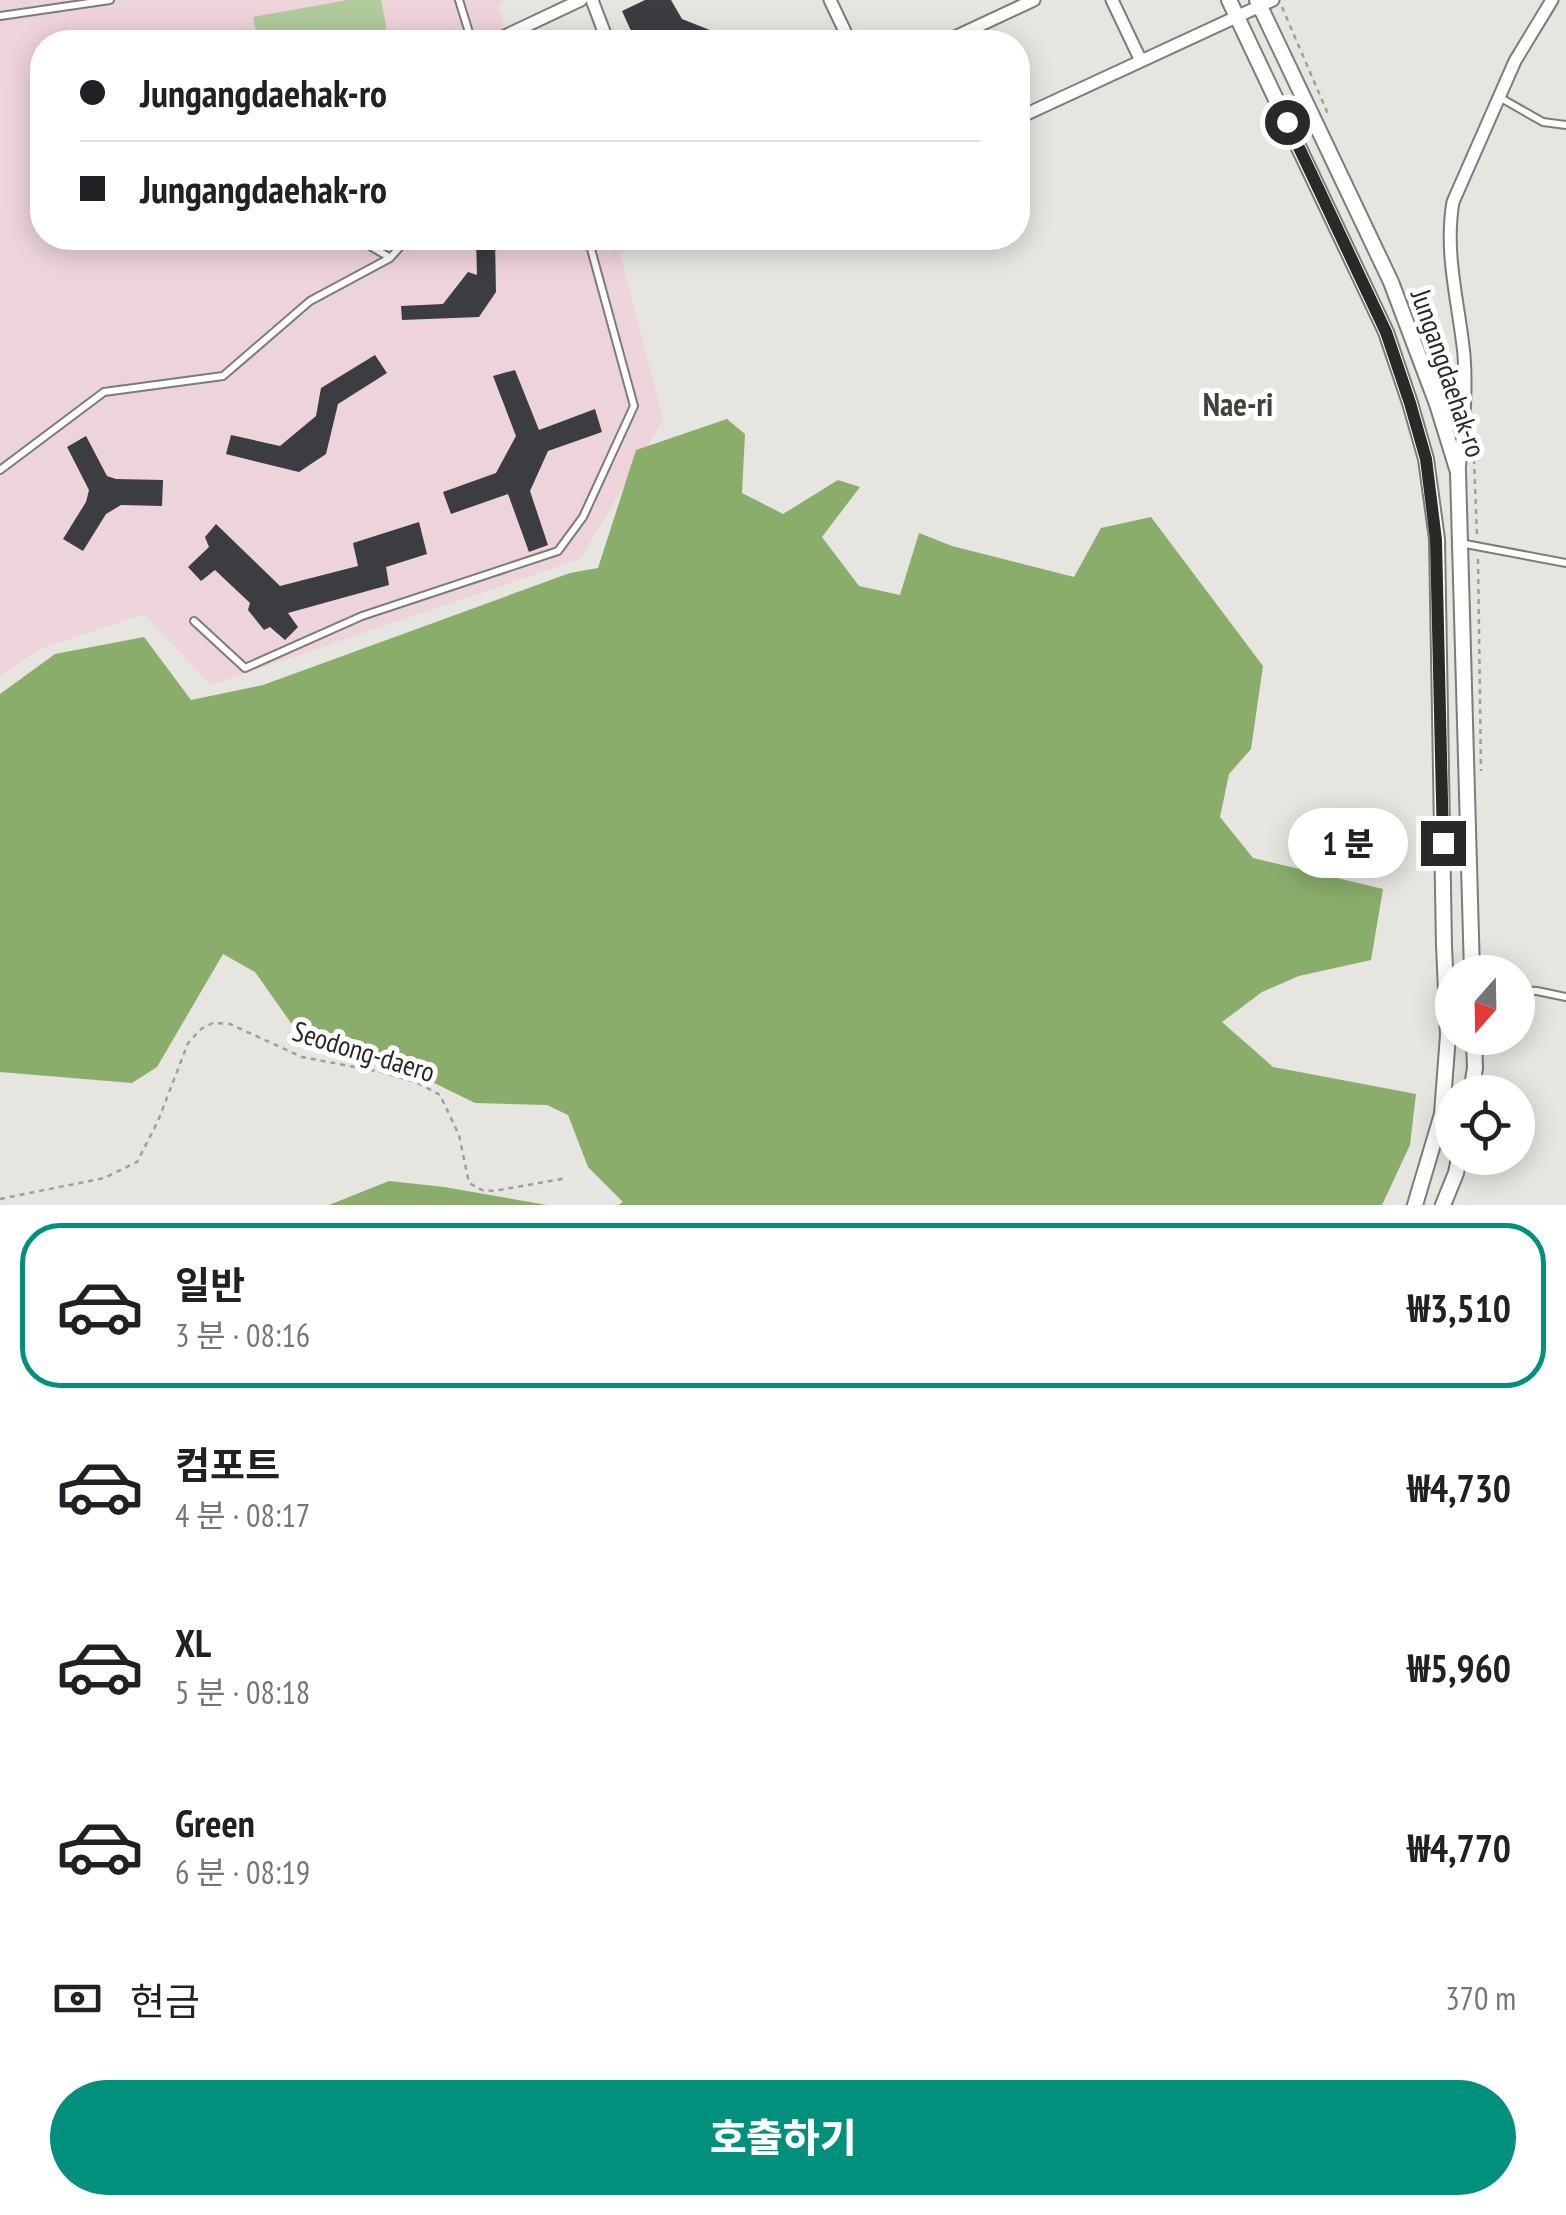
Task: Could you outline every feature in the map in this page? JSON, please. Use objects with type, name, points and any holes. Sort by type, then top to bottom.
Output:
[{"type":"street","points":[[517,30],[581,0]]},
{"type":"street","points":[[592,0],[603,30]]},
{"type":"street","points":[[830,0],[844,30]]},
{"type":"street","points":[[970,30],[1034,0]]},
{"type":"street","points":[[1112,0],[1141,61]]},
{"type":"street","name":"Jungangdaehak-ro","points":[[1229,0],[1386,332],[1426,459],[1436,540],[1448,1035],[1442,1114],[1415,1205]]},
{"type":"street","points":[[1458,472],[1465,418],[1464,356],[1452,271],[1449,224],[1453,202],[1515,61],[1552,0]]},
{"type":"street","points":[[1030,112],[1263,2]]},
{"type":"street","name":"Jungangdaehak-ro","points":[[1263,2],[1390,282],[1437,404],[1458,472],[1472,955]]},
{"type":"street","points":[[1443,1205],[1455,1175]]},
{"type":"lane","points":[[0,16],[110,0]]},
{"type":"lane","points":[[459,0],[468,30]]},
{"type":"lane","points":[[1499,98],[1544,122],[1566,126]]},
{"type":"lane","points":[[376,250],[390,258]]},
{"type":"lane","points":[[0,470],[104,392],[223,376],[310,301],[390,258],[397,250]]},
{"type":"lane","points":[[194,621],[245,668],[362,616],[558,551],[583,518],[634,406],[591,250]]},
{"type":"lane","points":[[1460,543],[1566,562]]},
{"type":"lane","points":[[1535,991],[1566,997]]},
{"type":"path","name":"Seodong-daero","points":[[0,1198],[104,1178],[138,1162],[188,1043],[201,1028],[214,1023],[230,1024],[302,1057],[381,1072],[416,1082],[440,1095],[459,1135],[469,1183],[482,1190],[567,1178]]},
{"type":"shaded area","points":[[0,0],[504,0],[499,5],[504,30],[30,30],[30,250],[619,250],[663,420],[580,559],[211,685],[144,614],[42,648],[0,675]]},
{"type":"green space","points":[[348,0],[381,0],[387,30],[256,30],[253,17]]},
{"type":"green space","points":[[727,419],[745,434],[742,493],[783,514],[838,480],[860,487],[822,537],[859,586],[900,595],[919,533],[952,546],[1074,577],[1101,528],[1151,517],[1263,666],[1251,749],[1229,774],[1220,817],[1253,858],[1383,889],[1371,960],[1299,976],[1262,992],[1222,1022],[1273,1067],[1416,1094],[1410,1145],[1382,1205],[618,1205],[623,1202],[588,1167],[568,1115],[547,1105],[475,1103],[363,1048],[291,1023],[255,972],[223,954],[157,1067],[132,1083],[0,1072],[0,694],[55,654],[144,637],[191,700],[263,685],[570,573],[598,568],[636,450]]},
{"type":"green space","points":[[389,1181],[444,1187],[547,1205],[329,1205]]},
{"type":"building","points":[[645,0],[671,0],[682,19],[710,30],[631,30],[622,11]]},
{"type":"building","points":[[476,250],[495,250],[496,292],[479,317],[402,320],[401,306],[443,304],[468,272],[477,275]]},
{"type":"building","points":[[375,355],[387,373],[338,404],[326,454],[299,472],[226,454],[231,435],[280,446],[316,416],[321,388]]},
{"type":"building","points":[[515,370],[539,430],[595,409],[602,432],[548,451],[530,491],[548,545],[529,552],[508,494],[451,514],[443,492],[496,473],[516,436],[493,376]]},
{"type":"building","points":[[86,436],[107,476],[163,480],[162,506],[121,505],[106,514],[83,551],[63,539],[89,490],[67,447]]},
{"type":"building","points":[[419,522],[427,554],[386,567],[389,585],[288,613],[298,627],[285,640],[270,627],[264,630],[248,610],[250,603],[215,570],[201,581],[188,567],[209,547],[205,537],[216,524],[280,586],[358,566],[353,543]]},
{"type":"district","name":"Nae-ri","points":[[1238,404]]},
{"type":"route","points":[[1287,122],[1386,332],[1426,459],[1436,540],[1443,843]]}]
